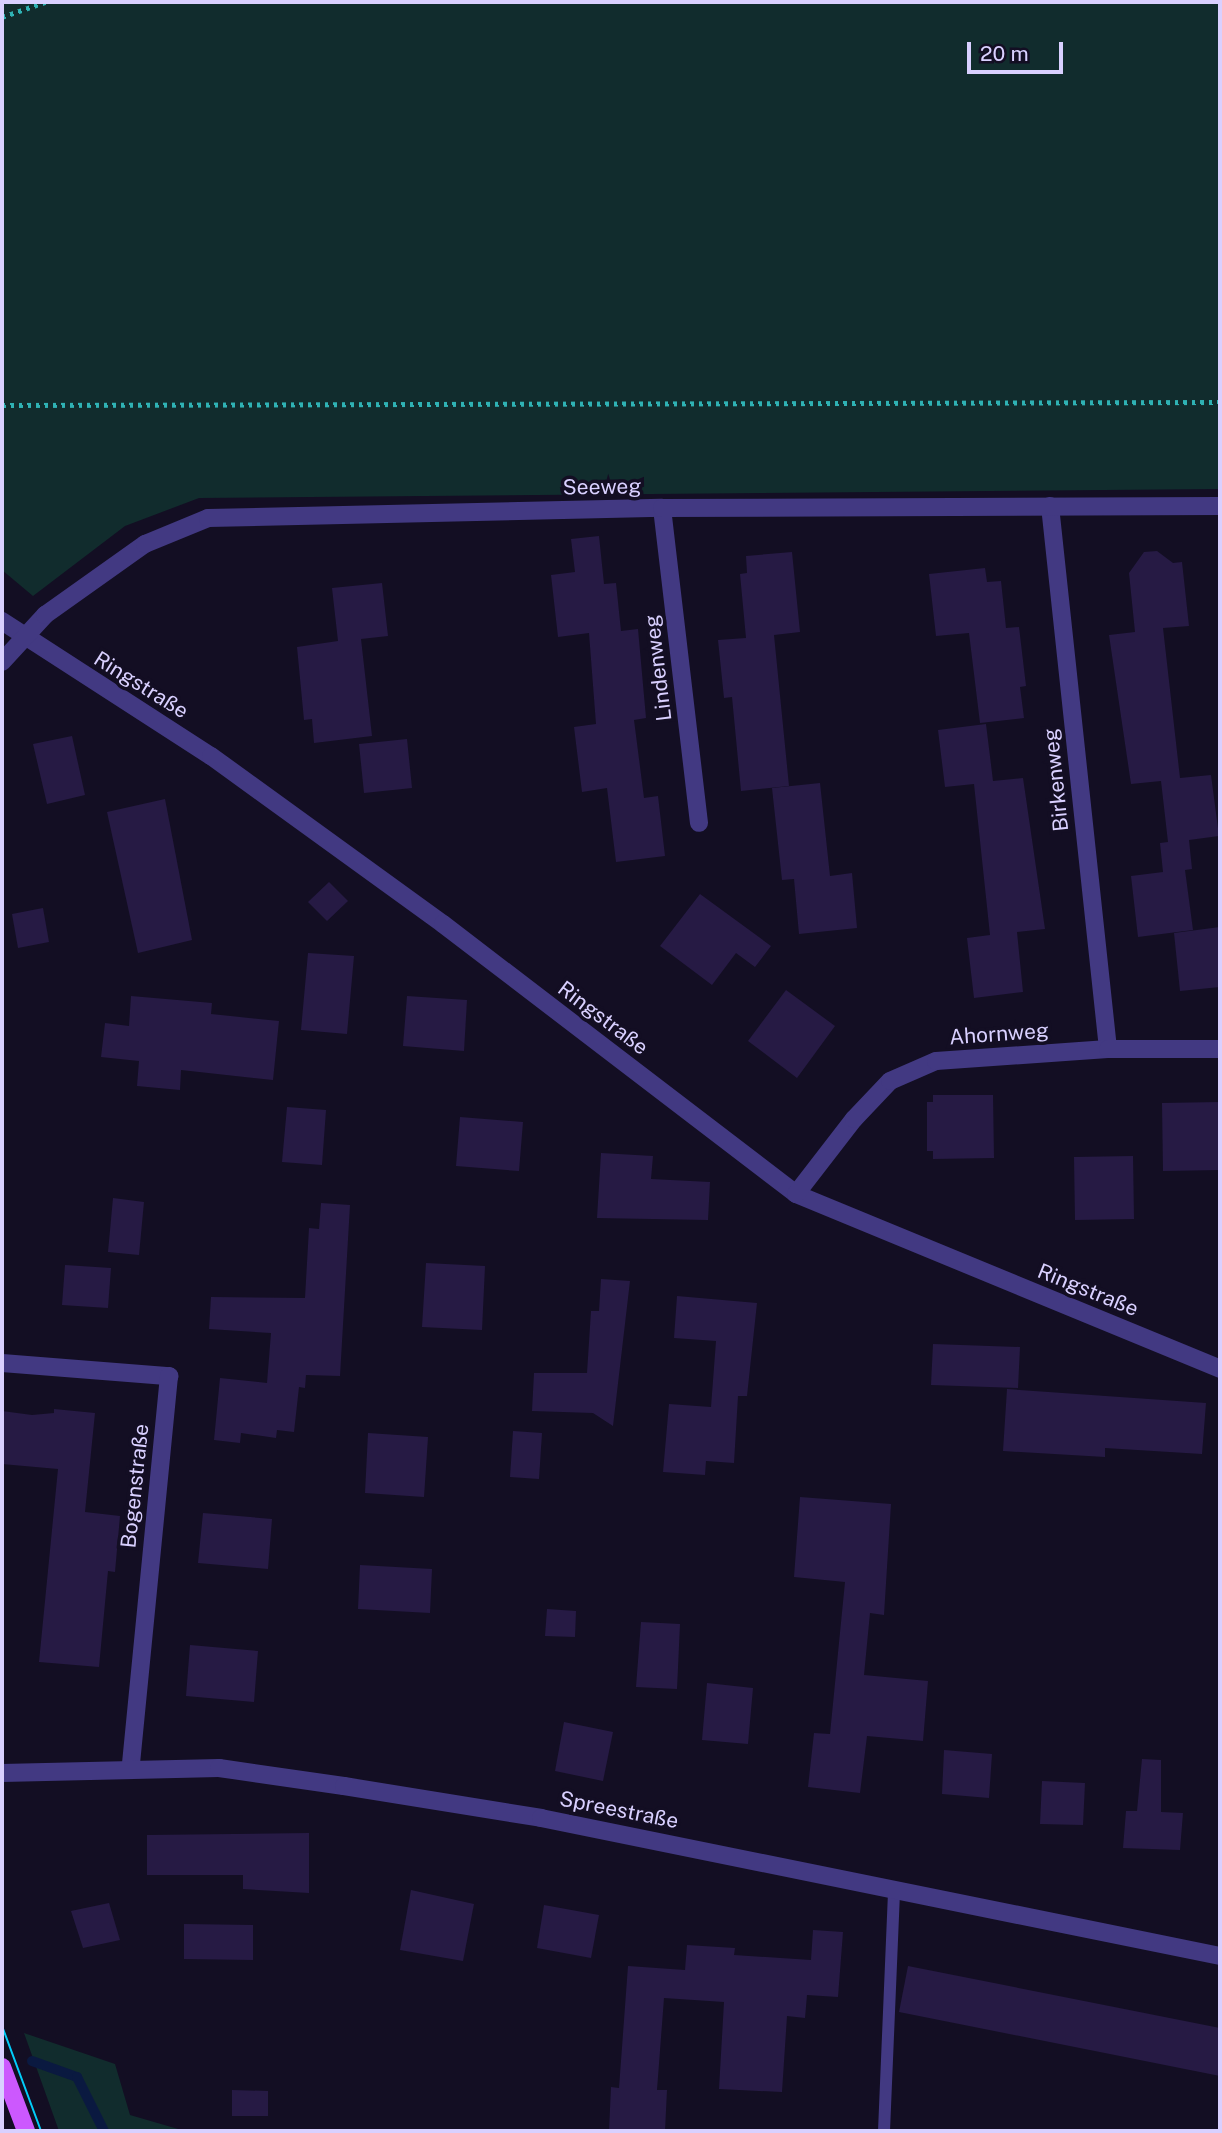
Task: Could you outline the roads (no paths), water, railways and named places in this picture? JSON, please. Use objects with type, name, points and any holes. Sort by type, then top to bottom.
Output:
[{"type":"main road","points":[[2,2067],[26,2131]]},
{"type":"street","name":"Birkenweg","points":[[1050,506],[1108,1049]]},
{"type":"street","name":"Seeweg","points":[[21,637],[145,544],[208,518],[662,508],[1220,506]]},
{"type":"street","name":"Lindenweg","points":[[662,508],[699,823]]},
{"type":"street","name":"Ringstraße","points":[[2,621],[21,637],[212,756],[443,923],[796,1194],[1220,1369]]},
{"type":"street","points":[[2,662],[21,637]]},
{"type":"street","name":"Ahornweg","points":[[796,1194],[854,1119],[890,1081],[936,1061],[1108,1049],[1220,1049]]},
{"type":"street","name":"Bogenstraße","points":[[2,1363],[169,1376],[131,1767]]},
{"type":"street","name":"Spreestraße","points":[[2,1773],[131,1767],[219,1768],[515,1813],[1220,1956]]},
{"type":"lane","points":[[884,2131],[894,1889]]},
{"type":"waterway","points":[[32,2061],[77,2077],[104,2131]]},
{"type":"tram line","points":[[2,2026],[41,2131]]}]
